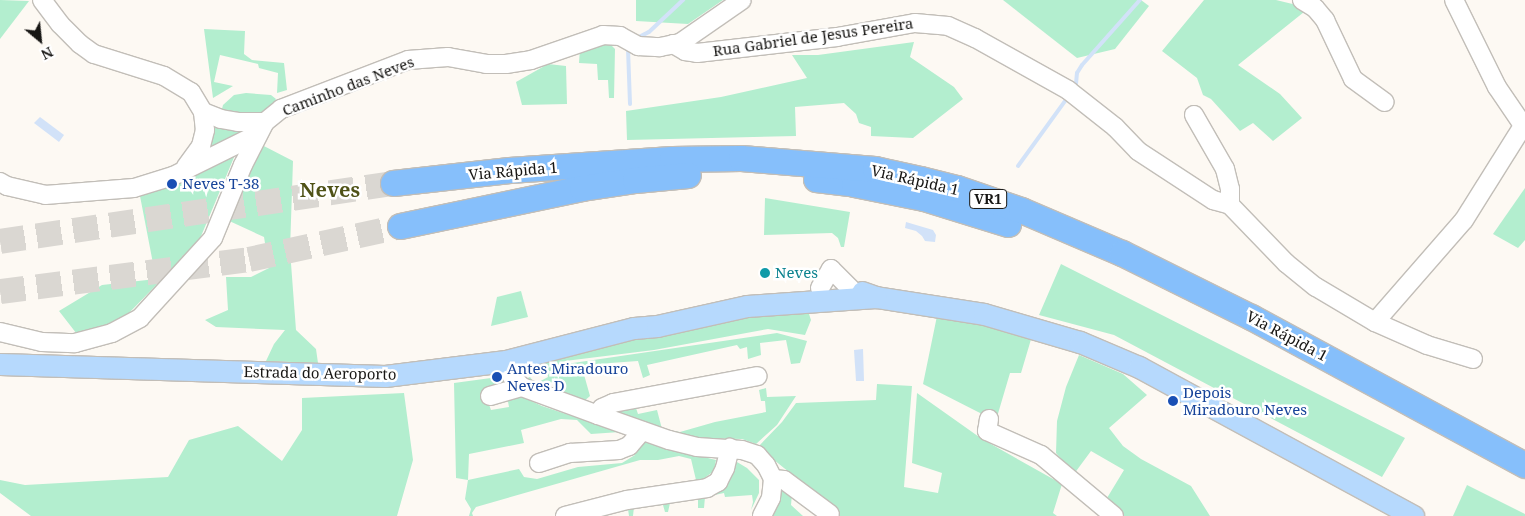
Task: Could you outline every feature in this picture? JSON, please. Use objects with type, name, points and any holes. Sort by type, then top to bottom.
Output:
[{"type":"highway","name":"Via Rápida 1","points":[[393,183],[509,170],[672,160],[741,158],[875,169],[957,188],[1021,210],[1122,254],[1251,317],[1525,465]]},
{"type":"highway","name":"Via Rápida 1","points":[[400,226],[582,188],[683,176],[750,175],[816,179],[924,198],[1014,226],[1113,268],[1234,328],[1525,483]]},
{"type":"main road","name":"Estrada do Aeroporto","points":[[634,328],[668,312],[713,300],[774,291],[820,288],[851,289],[876,297],[1016,321],[1080,342],[1139,367],[1413,516]]},
{"type":"main road","points":[[760,304],[807,294],[820,288]]},
{"type":"main road","name":"Estrada do Aeroporto","points":[[0,364],[385,376],[506,361],[634,328],[657,326],[760,304],[876,297]]},
{"type":"street","points":[[42,0],[60,24],[80,44],[94,54],[177,81],[192,92],[203,112],[205,130],[201,146],[193,160],[182,171]]},
{"type":"street","name":"Caminho das Neves","points":[[0,332],[42,342],[75,343],[112,333],[140,318],[213,238],[242,165],[262,128],[281,110],[408,60],[448,57],[486,64],[506,64],[532,60],[603,35],[620,36],[638,46],[660,47],[680,43],[709,25],[742,0]]},
{"type":"street","points":[[1302,0],[1315,8],[1325,20],[1353,79],[1385,102]]},
{"type":"street","points":[[1375,322],[1464,220],[1524,127],[1497,88],[1454,0]]},
{"type":"street","name":"Rua Gabriel de Jesus Pereira","points":[[673,44],[685,51],[697,52],[837,37],[915,23],[948,26],[975,38],[1068,90],[1115,127],[1138,151],[1206,196],[1230,205]]},
{"type":"street","name":"Caminho das Neves","points":[[203,112],[221,119],[262,128]]},
{"type":"street","points":[[1194,115],[1225,169],[1230,189],[1230,205],[1286,264],[1316,288],[1375,322],[1427,345],[1473,359]]},
{"type":"street","points":[[0,182],[6,186],[45,195],[90,193],[134,188],[161,181],[262,128]]},
{"type":"street","points":[[820,288],[831,269],[851,289]]},
{"type":"street","points":[[506,361],[512,377],[522,387],[598,416],[696,446],[730,448],[757,455],[766,465],[773,479],[771,498],[762,516]]},
{"type":"street","points":[[598,416],[602,408],[613,403],[758,376]]},
{"type":"street","points":[[490,396],[522,387]]},
{"type":"street","points":[[989,419],[987,431],[1040,455],[1114,516]]},
{"type":"street","points":[[539,462],[570,453],[619,450],[629,446],[642,431]]},
{"type":"street","points":[[565,516],[627,500],[707,488],[718,482],[725,468],[730,448]]},
{"type":"street","points":[[773,479],[784,480],[830,514]]},
{"type":"green space","points":[[0,0],[29,1],[0,39]]},
{"type":"green space","points":[[636,0],[723,0],[688,24],[636,21]]},
{"type":"green space","points":[[1003,0],[1141,0],[1149,6],[1115,49],[1077,58]]},
{"type":"green space","points":[[1204,0],[1276,0],[1309,8],[1238,65],[1280,94],[1302,118],[1273,141],[1253,123],[1240,131],[1211,99],[1203,95],[1197,78],[1162,51]]},
{"type":"green space","points":[[204,29],[245,31],[244,54],[252,60],[284,63],[287,90],[277,93],[278,73],[259,68],[258,64],[220,55],[214,82],[233,86],[213,98]]},
{"type":"green space","points":[[914,42],[910,57],[954,87],[963,99],[913,138],[871,136],[871,127],[859,123],[856,114],[844,103],[795,107],[796,136],[627,140],[626,111],[721,97],[807,78],[792,55],[818,55]]},
{"type":"green space","points":[[588,44],[611,45],[615,49],[614,98],[609,98],[608,80],[598,80],[597,64],[579,63],[580,48]]},
{"type":"green space","points":[[548,64],[566,66],[567,104],[522,105],[516,82]]},
{"type":"green space","points":[[246,93],[271,95],[276,99],[272,106],[258,114],[248,115],[222,109],[223,105],[234,95]]},
{"type":"green space","points":[[210,122],[250,128],[211,148]]},
{"type":"green space","points":[[260,144],[293,161],[290,250],[296,330],[316,349],[318,363],[266,361],[274,344],[285,330],[216,327],[205,320],[228,310],[226,277],[251,277],[269,268],[264,237],[225,219]]},
{"type":"green space","points":[[235,155],[199,241],[128,314],[80,338],[59,311],[102,285],[156,279],[140,196]]},
{"type":"green space","points":[[1525,188],[1525,240],[1518,248],[1493,234]]},
{"type":"green space","points":[[765,198],[850,212],[844,247],[841,247],[838,238],[832,233],[764,235]]},
{"type":"green space","points":[[1061,264],[1405,438],[1382,477],[1114,335],[1039,315]]},
{"type":"green space","points":[[521,291],[528,317],[491,326],[497,297]]},
{"type":"green space","points":[[806,305],[811,320],[805,335],[768,329],[654,350],[565,361],[557,373],[566,364],[777,333],[807,341],[800,363],[791,364],[786,340],[760,343],[761,355],[748,359],[747,347],[740,349],[737,345],[647,365],[650,375],[643,378],[638,361],[610,363],[583,371],[590,396],[582,403],[553,390],[555,377],[549,386],[531,385],[525,379],[530,377],[535,384],[548,377],[545,364],[533,369],[523,378],[521,375],[522,370],[527,366],[628,338],[708,320]]},
{"type":"green space","points":[[937,316],[1032,336],[1021,373],[1010,373],[997,417],[982,414],[923,384]]},
{"type":"green space","points":[[1079,355],[1123,374],[1147,395],[1109,428],[1123,446],[1141,459],[1191,486],[1210,516],[1124,516],[1107,498],[1124,470],[1091,451],[1074,474],[1056,453],[1057,421],[1066,387]]},
{"type":"green space","points":[[491,378],[509,383],[486,396],[491,410],[509,407],[507,396],[516,394],[542,406],[620,432],[591,434],[577,420],[561,419],[521,430],[524,443],[469,454],[468,480],[456,478],[454,383]]},
{"type":"green space","points":[[877,384],[912,386],[904,487],[938,493],[942,473],[912,463],[917,393],[982,439],[1062,484],[1053,513],[1057,516],[836,516],[805,485],[758,447],[782,422],[796,403],[876,400]]},
{"type":"green space","points":[[766,388],[767,397],[796,396],[777,425],[756,444],[742,439],[694,438],[646,427],[615,412],[636,408],[638,414],[657,410],[662,429],[680,432],[715,422],[766,412],[765,401],[761,401],[759,390]]},
{"type":"green space","points":[[404,393],[413,460],[397,516],[31,516],[0,493],[0,480],[25,485],[168,477],[189,440],[238,426],[282,461],[302,430],[302,398]]},
{"type":"green space","points":[[639,441],[716,460],[714,471],[703,479],[696,480],[691,459],[679,456],[658,460],[640,460],[476,507],[472,513],[473,516],[469,516],[471,509],[465,499],[468,480],[519,469],[524,477],[537,479],[578,467],[622,463],[635,455],[631,447]]},
{"type":"green space","points":[[732,462],[737,462],[747,468],[759,480],[759,493],[751,510],[752,495],[725,497],[724,493],[705,497],[704,508],[698,508],[698,498],[670,503],[668,512],[665,512],[663,505],[634,507],[633,516],[629,516],[628,509],[619,509],[601,513],[601,516],[577,516],[695,492]]},
{"type":"green space","points":[[1467,485],[1525,514],[1525,516],[1453,516]]},
{"type":"green space","points":[[782,489],[792,494],[791,505],[803,516],[769,516]]},
{"type":"water","points":[[40,117],[64,135],[59,142],[34,123]]},
{"type":"water","points":[[906,222],[933,230],[936,235],[935,242],[925,241],[916,231],[905,228]]},
{"type":"water","points":[[863,349],[864,381],[856,381],[854,350]]},
{"type":"waterway","points":[[637,38],[649,32],[683,0]]},
{"type":"waterway","points":[[1076,84],[1077,73],[1082,65],[1140,0]]},
{"type":"waterway","points":[[628,49],[630,104]]},
{"type":"waterway","points":[[1018,166],[1068,97]]},
{"type":"tunnel","points":[[0,241],[393,183]]},
{"type":"tunnel","points":[[0,291],[249,259],[400,226]]},
{"type":"place","name":"Neves T-38","points":[[172,184]]},
{"type":"place","name":"Neves","points":[[765,273]]},
{"type":"place","name":"Antes Miradouro Neves D","points":[[497,377]]},
{"type":"place","name":"Depois Miradouro Neves","points":[[1173,401]]},
{"type":"district","name":"Neves","points":[[330,189]]}]
